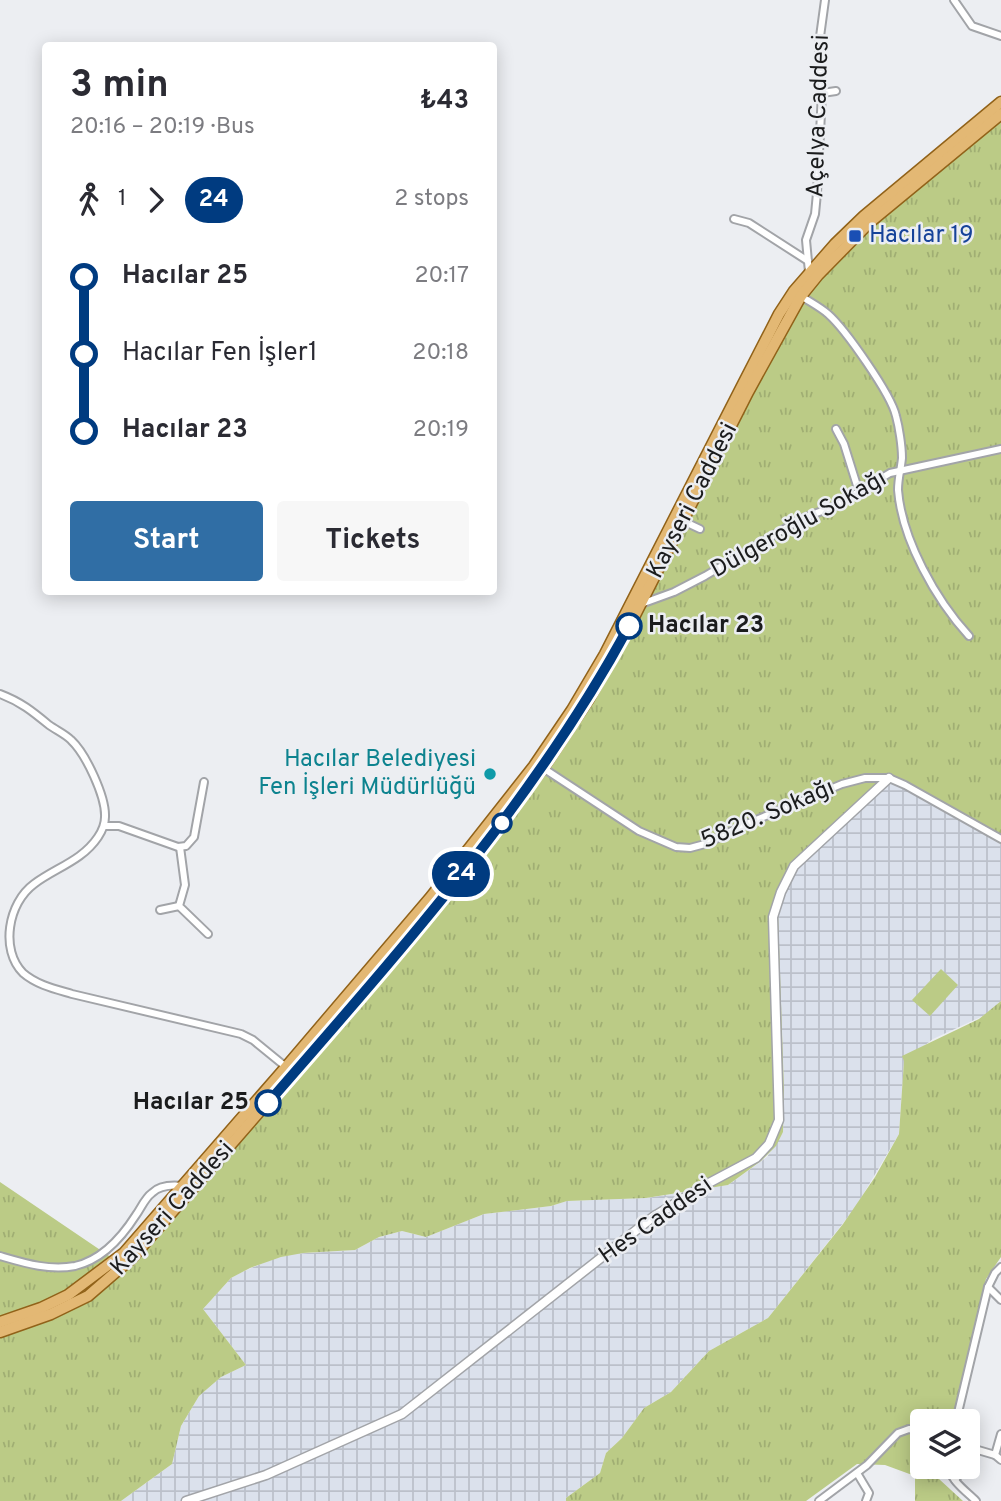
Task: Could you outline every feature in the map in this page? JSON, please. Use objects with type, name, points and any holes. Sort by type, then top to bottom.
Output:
[{"type":"main road","points":[[811,269],[864,216],[1001,102]]},
{"type":"main road","points":[[811,269],[1001,114]]},
{"type":"main road","name":"Kayseri Caddesi","points":[[0,1332],[51,1314],[88,1296],[116,1274],[445,894],[543,768],[588,700],[641,604],[754,380],[801,296],[811,269]]},
{"type":"main road","name":"Kayseri Caddesi","points":[[0,1322],[41,1308],[82,1286],[124,1253],[290,1070],[534,766],[572,710],[605,654],[779,314],[811,269]]},
{"type":"street","name":"Açelya Caddesi","points":[[811,269],[807,240],[815,214],[817,193],[822,93],[819,44],[825,0]]},
{"type":"street","points":[[954,0],[972,26],[1001,36]]},
{"type":"street","points":[[822,93],[836,92]]},
{"type":"street","points":[[734,219],[750,223],[811,269]]},
{"type":"street","points":[[801,296],[829,314],[891,403],[896,415],[902,458],[898,472],[902,513],[909,538],[936,595],[951,617],[969,636]]},
{"type":"street","points":[[836,429],[844,444],[859,492]]},
{"type":"street","name":"Dülgeroğlu Sokağı","points":[[641,604],[694,582],[801,519],[835,506],[890,473],[1001,449]]},
{"type":"street","points":[[682,521],[700,529]]},
{"type":"street","points":[[0,694],[21,702],[71,740],[86,758],[104,806],[104,826],[96,839],[83,853],[33,885],[19,899],[7,932],[13,960],[22,973],[46,986],[241,1034],[253,1040],[290,1070]]},
{"type":"street","name":"5820. Sokağı","points":[[543,768],[639,831],[663,843],[683,848],[705,844],[842,784],[865,778],[889,778]]},
{"type":"street","points":[[889,778],[1001,839]]},
{"type":"street","name":"Hes Caddesi","points":[[186,1501],[266,1475],[402,1414],[653,1217],[756,1158],[763,1151],[776,1133],[779,1120],[773,917],[781,892],[794,866],[889,778]]},
{"type":"street","points":[[104,826],[119,826],[180,847],[189,844],[194,837],[204,782]]},
{"type":"street","points":[[179,906],[185,885],[180,847]]},
{"type":"street","points":[[160,910],[179,906]]},
{"type":"street","points":[[179,906],[208,934]]},
{"type":"street","points":[[0,1256],[32,1266],[75,1266],[90,1260],[114,1243],[151,1193],[171,1185],[183,1186]]},
{"type":"street","points":[[959,1409],[988,1287],[995,1273],[1001,1268]]},
{"type":"street","points":[[988,1287],[1001,1300]]},
{"type":"street","points":[[819,1501],[857,1474],[898,1433],[910,1429]]},
{"type":"street","points":[[980,1451],[998,1457],[1001,1434]]},
{"type":"street","points":[[857,1474],[869,1493],[866,1501]]},
{"type":"street","points":[[955,1479],[976,1501]]},
{"type":"shaded area","points":[[894,783],[1001,844],[1001,1001],[985,1015],[933,1039],[904,1061],[899,1134],[855,1208],[768,1318],[709,1351],[671,1392],[644,1408],[622,1438],[606,1453],[600,1473],[566,1498],[566,1501],[121,1501],[172,1464],[181,1426],[199,1396],[221,1377],[246,1365],[203,1309],[231,1278],[240,1273],[292,1254],[355,1250],[379,1237],[402,1231],[426,1237],[484,1214],[551,1206],[567,1201],[647,1198],[728,1185],[767,1157],[783,1132],[778,913],[796,869],[887,785]]},
{"type":"green space","points":[[1001,105],[1001,844],[894,783],[887,785],[796,869],[778,913],[783,1132],[776,1146],[761,1161],[728,1185],[646,1198],[567,1201],[551,1206],[484,1214],[426,1237],[402,1231],[379,1237],[355,1250],[303,1253],[281,1257],[250,1268],[231,1278],[203,1309],[246,1365],[221,1377],[199,1396],[181,1426],[172,1464],[121,1501],[0,1501],[0,1182],[118,1262],[547,753],[793,300]]},
{"type":"green space","points":[[941,969],[958,985],[930,1016],[912,1000]]},
{"type":"green space","points":[[1001,1001],[1001,1257],[986,1279],[955,1409],[910,1409],[910,1474],[885,1465],[857,1464],[806,1501],[566,1501],[566,1498],[600,1473],[606,1453],[622,1438],[644,1408],[671,1392],[709,1351],[768,1318],[843,1224],[875,1177],[899,1134],[904,1061],[902,1056],[979,1019]]},
{"type":"green space","points":[[915,1479],[939,1479],[963,1501],[915,1501]]},
{"type":"bus line","name":"24","points":[[268,1103],[502,823],[588,700],[629,626]]},
{"type":"place","name":"Hacılar 19","points":[[855,236]]},
{"type":"place","name":"Hacılar 23","points":[[629,626]]},
{"type":"place","name":"Hacılar Belediyesi Fen İşleri Müdürlüğü","points":[[490,774]]},
{"type":"place","name":"Hacılar 25","points":[[268,1103]]}]
